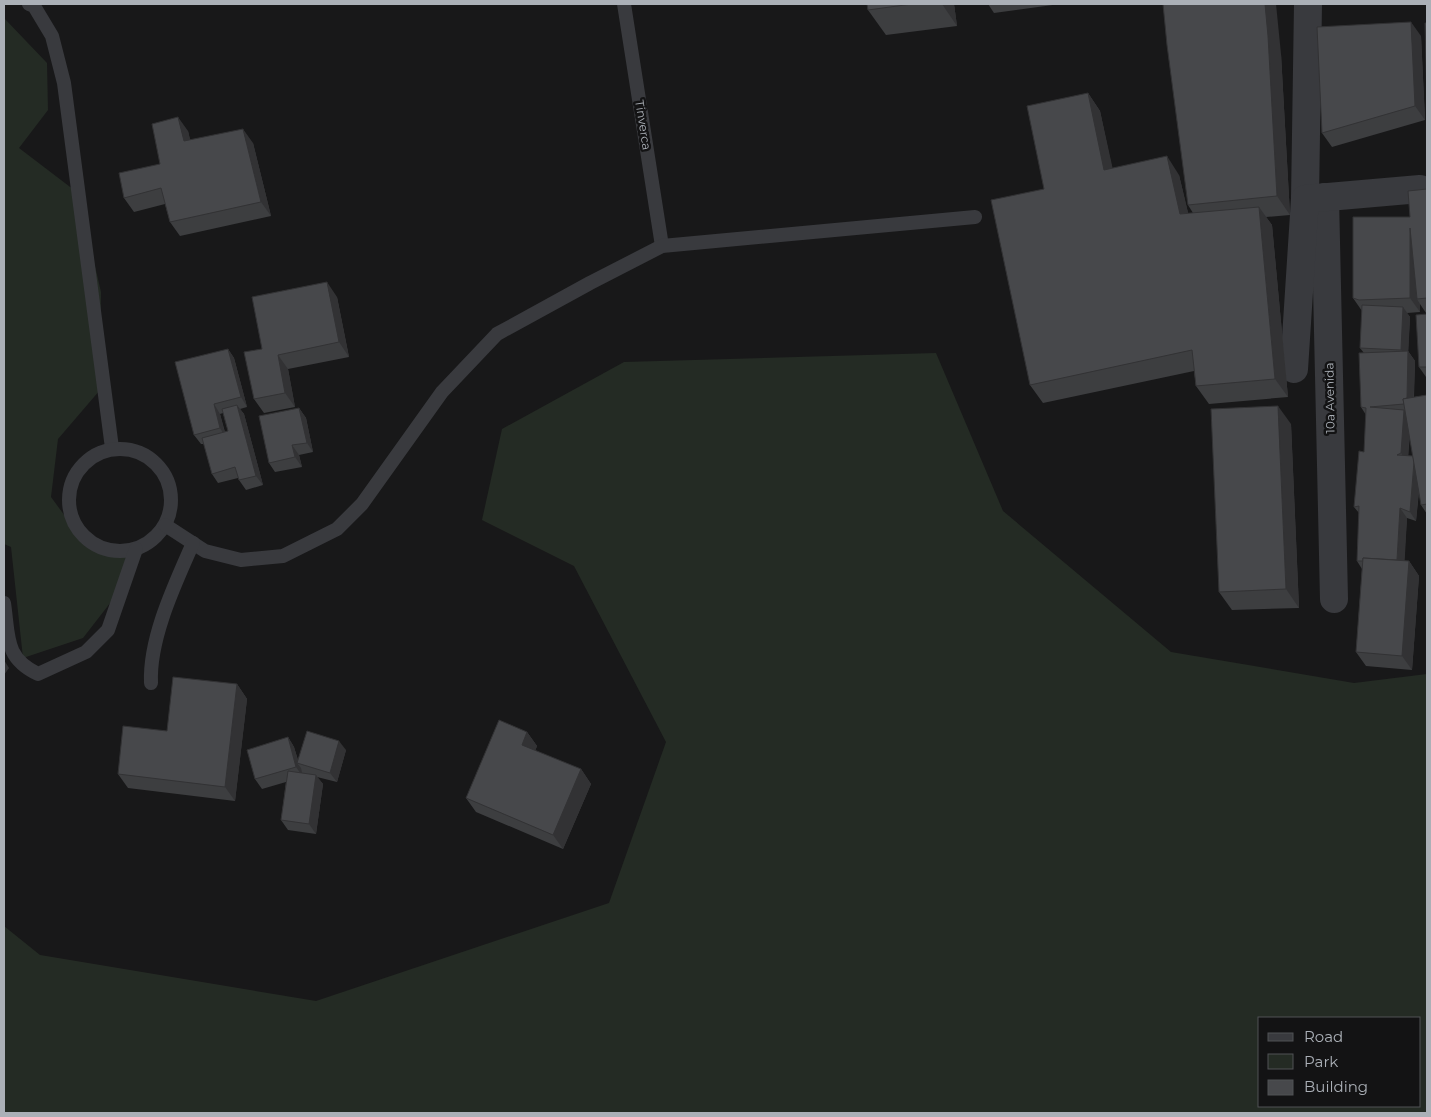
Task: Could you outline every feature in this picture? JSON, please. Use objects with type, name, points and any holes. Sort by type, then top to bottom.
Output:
[{"type":"street","name":"10a Avenida","points":[[1308,4],[1334,599]]},
{"type":"street","points":[[1294,369],[1315,198],[1420,189]]},
{"type":"lane","points":[[29,4],[34,6],[52,36],[64,83],[112,448]]},
{"type":"lane","name":"Tinverca","points":[[624,4],[662,246]]},
{"type":"lane","points":[[165,525],[205,551],[241,560],[282,556],[337,529],[362,504],[442,392],[497,334],[662,246],[975,217]]},
{"type":"lane","points":[[112,448],[131,449],[148,457],[162,470],[170,488],[171,507],[165,525],[153,540],[136,549],[118,552],[99,548],[83,537],[72,521],[68,502],[70,483],[79,467],[94,454],[112,448]]},
{"type":"lane","points":[[151,683],[150,664],[172,590],[193,543]]},
{"type":"lane","points":[[4,603],[12,653],[24,667],[38,674],[86,652],[108,630],[136,549]]},
{"type":"green space","points":[[4,18],[47,63],[48,110],[19,148],[78,193],[101,292],[100,390],[58,439],[51,497],[81,538],[128,554],[114,598],[83,638],[23,658],[11,547],[4,544]]},
{"type":"green space","points":[[936,353],[1003,511],[1171,652],[1354,683],[1427,674],[1427,1113],[4,1113],[4,926],[40,955],[316,1001],[609,903],[666,742],[574,566],[482,520],[502,429],[624,362]]},
{"type":"building","points":[[867,4],[912,4],[868,10]]},
{"type":"building","points":[[1163,4],[1265,4],[1277,196],[1188,205]]},
{"type":"building","points":[[1411,22],[1415,106],[1322,133],[1317,27]]},
{"type":"building","points":[[1425,23],[1427,23],[1427,102]]},
{"type":"building","points":[[1088,93],[1104,170],[1167,156],[1180,214],[1259,207],[1275,379],[1196,386],[1192,350],[1030,385],[991,200],[1044,189],[1027,106]]},
{"type":"building","points":[[178,117],[184,141],[243,129],[261,202],[170,222],[161,188],[124,198],[119,173],[160,164],[152,124]]},
{"type":"building","points":[[1427,189],[1427,298],[1417,299],[1410,228],[1410,298],[1359,300],[1353,298],[1353,217],[1410,217],[1408,191]]},
{"type":"building","points":[[327,282],[339,342],[278,355],[285,393],[254,399],[244,352],[262,349],[252,297]]},
{"type":"building","points":[[1362,305],[1403,307],[1401,350],[1360,348]]},
{"type":"building","points":[[1427,314],[1427,367],[1419,367],[1416,315]]},
{"type":"building","points":[[228,349],[241,397],[214,404],[220,428],[194,435],[175,362]]},
{"type":"building","points":[[1408,351],[1407,398],[1403,399],[1404,404],[1370,407],[1404,410],[1401,453],[1397,455],[1413,456],[1410,512],[1400,508],[1397,560],[1363,558],[1363,561],[1357,561],[1359,506],[1354,507],[1359,451],[1364,452],[1366,408],[1361,407],[1359,353]]},
{"type":"building","points":[[1427,395],[1427,504],[1421,505],[1403,399]]},
{"type":"building","points":[[237,405],[256,476],[239,480],[235,467],[212,474],[202,438],[228,431],[222,409]]},
{"type":"building","points":[[1278,406],[1286,589],[1219,592],[1211,409]]},
{"type":"building","points":[[299,408],[307,443],[292,445],[295,457],[269,463],[259,416]]},
{"type":"building","points":[[1363,558],[1409,561],[1402,656],[1356,652]]},
{"type":"building","points":[[173,677],[237,684],[225,787],[118,774],[123,726],[167,731]]},
{"type":"building","points":[[499,720],[527,732],[522,745],[581,769],[553,835],[466,798]]},
{"type":"building","points":[[307,731],[339,741],[330,773],[297,763]]},
{"type":"building","points":[[288,737],[296,767],[255,779],[247,750]]},
{"type":"building","points":[[288,771],[316,775],[309,824],[281,820]]}]
